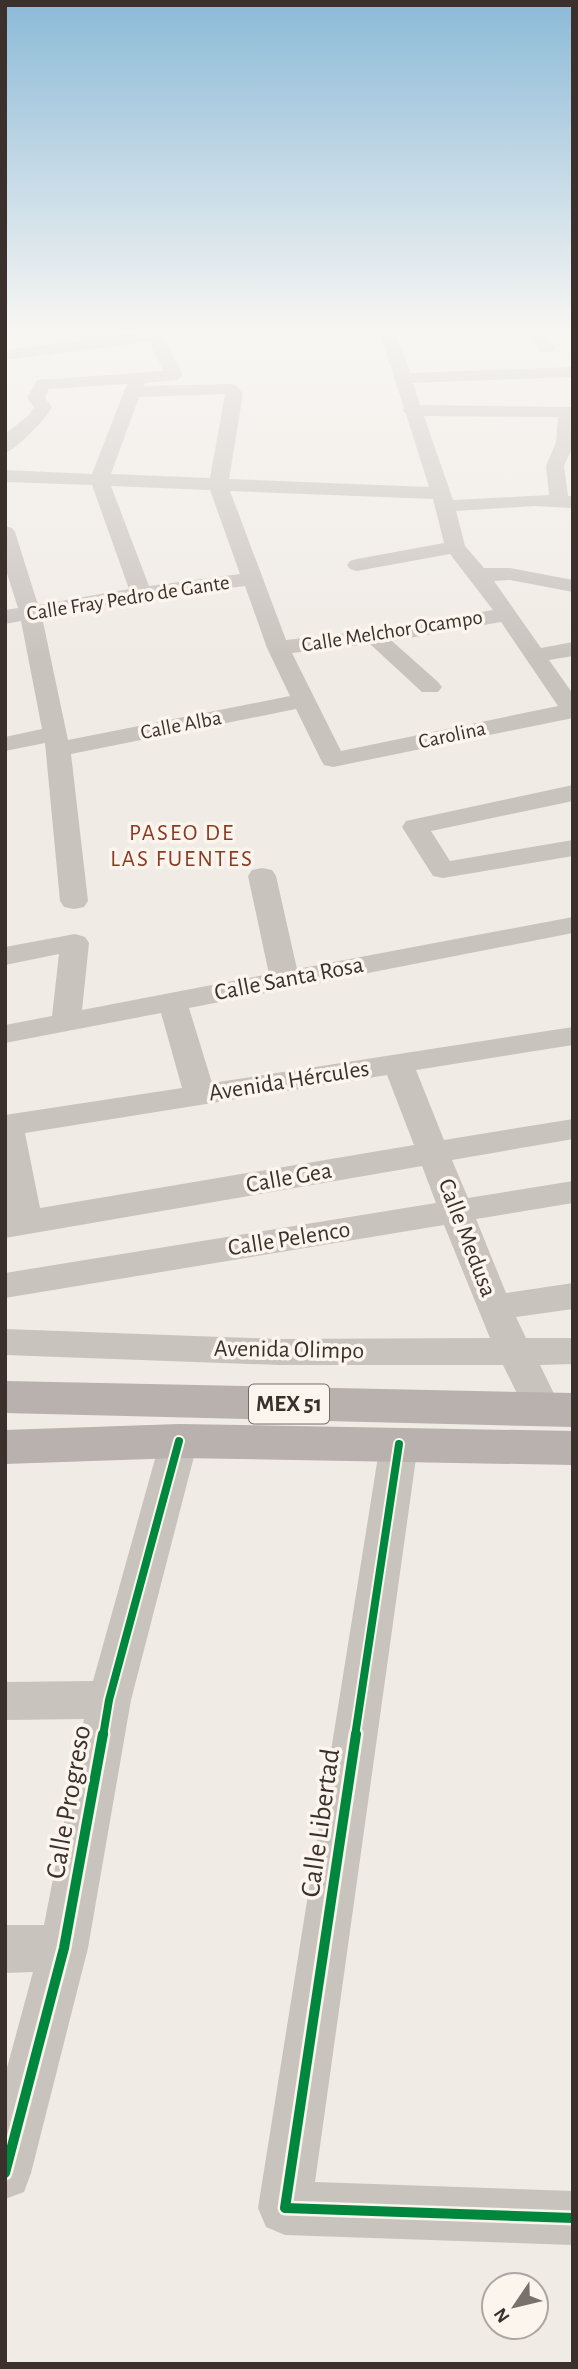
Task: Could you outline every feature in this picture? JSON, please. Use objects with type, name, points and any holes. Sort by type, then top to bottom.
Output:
[{"type":"main road","name":"MEX 51","points":[[5,1397],[558,1410]]},
{"type":"main road","name":"MEX 51","points":[[5,1447],[179,1441],[573,1448]]},
{"type":"street","points":[[114,438],[100,481],[141,593]]},
{"type":"street","points":[[226,438],[218,485],[278,648],[304,700]]},
{"type":"street","points":[[421,438],[443,500],[455,547],[479,575],[572,711]]},
{"type":"street","points":[[5,476],[218,485],[443,500],[566,501],[555,467],[566,438]]},
{"type":"street","points":[[5,532],[10,570],[30,613],[57,742],[74,901]]},
{"type":"street","points":[[357,565],[455,547]]},
{"type":"street","points":[[479,575],[510,574],[573,586]]},
{"type":"street","name":"Calle Fray Pedro de Gante","points":[[5,617],[141,593],[252,579]]},
{"type":"street","name":"Calle Melchor Ocampo","points":[[278,648],[375,637],[506,614]]},
{"type":"street","points":[[375,637],[430,687]]},
{"type":"street","points":[[533,656],[573,649]]},
{"type":"street","name":"Calle Alba","points":[[5,744],[57,742],[304,700]]},
{"type":"street","name":"Carolina","points":[[304,700],[333,760],[572,711]]},
{"type":"street","points":[[573,793],[415,827],[442,880],[573,848]]},
{"type":"street","points":[[262,876],[285,980]]},
{"type":"street","name":"Calle Santa Rosa","points":[[5,1034],[573,925]]},
{"type":"street","points":[[5,956],[75,943],[66,1022]]},
{"type":"street","points":[[173,1002],[200,1095]]},
{"type":"street","name":"Avenida Hércules","points":[[6,1125],[573,1036]]},
{"type":"street","name":"Calle Medusa","points":[[398,1063],[513,1351],[558,1410]]},
{"type":"street","points":[[6,1125],[16,1225]]},
{"type":"street","name":"Calle Gea","points":[[16,1225],[573,1129]]},
{"type":"street","name":"Calle Pelenco","points":[[5,1286],[573,1192]]},
{"type":"street","points":[[494,1308],[573,1296]]},
{"type":"street","name":"Avenida Olimpo","points":[[5,1342],[281,1352],[573,1351]]},
{"type":"street","name":"Calle Progreso","points":[[6,2168],[64,1948],[109,1700],[179,1441]]},
{"type":"street","name":"Calle Libertad","points":[[398,1444],[285,2208],[573,2218]]},
{"type":"street","points":[[5,1701],[109,1700]]},
{"type":"street","points":[[5,1949],[64,1948]]},
{"type":"cycle path","points":[[5,2173],[64,1948],[109,1700],[179,1441]]},
{"type":"cycle path","points":[[399,1444],[285,2208],[573,2218]]},
{"type":"district","name":"PASEO DE LAS FUENTES","points":[[182,846]]}]
